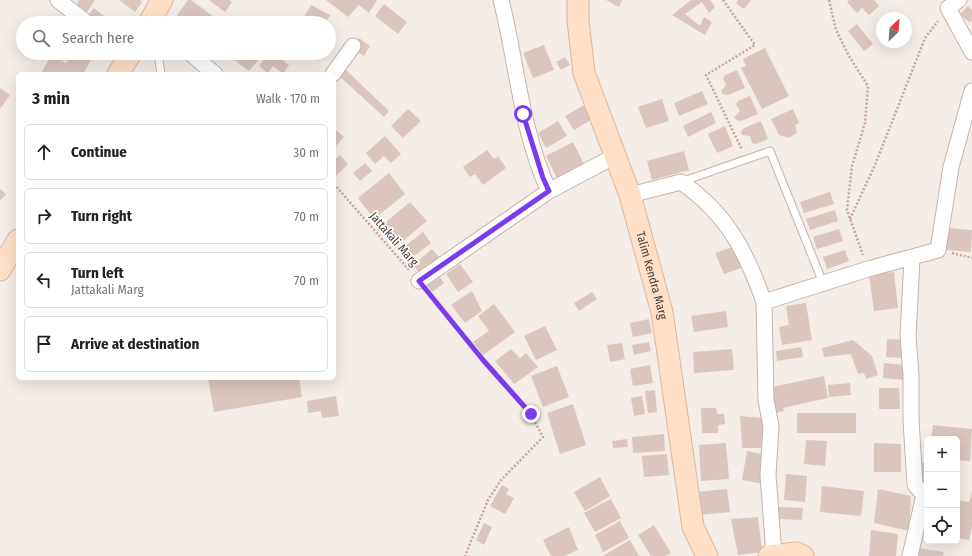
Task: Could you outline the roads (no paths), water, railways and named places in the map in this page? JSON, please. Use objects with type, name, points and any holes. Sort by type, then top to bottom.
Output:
[{"type":"street","points":[[58,0],[78,16]]},
{"type":"street","points":[[154,16],[162,0]]},
{"type":"street","points":[[501,0],[511,40],[523,114],[543,178],[549,191]]},
{"type":"street","name":"Talim Kendra Marg","points":[[578,0],[578,20],[584,73],[630,195],[662,312],[693,527],[707,556]]},
{"type":"street","points":[[953,4],[972,52]]},
{"type":"street","points":[[334,72],[353,46]]},
{"type":"street","points":[[119,72],[125,60]]},
{"type":"street","points":[[198,60],[213,72]]},
{"type":"street","points":[[764,302],[868,269],[938,250],[951,167],[972,91]]},
{"type":"street","points":[[419,281],[549,191],[615,156]]},
{"type":"street","points":[[630,195],[681,182],[697,193],[734,233],[752,267],[764,302],[766,400],[771,426],[768,475],[772,556],[797,553],[803,556]]},
{"type":"street","points":[[0,270],[16,243]]},
{"type":"street","points":[[910,556],[924,495],[915,485],[910,420],[911,375],[908,336],[912,258]]},
{"type":"lane","points":[[159,60],[161,72]]},
{"type":"lane","points":[[681,182],[770,151],[823,283]]}]
